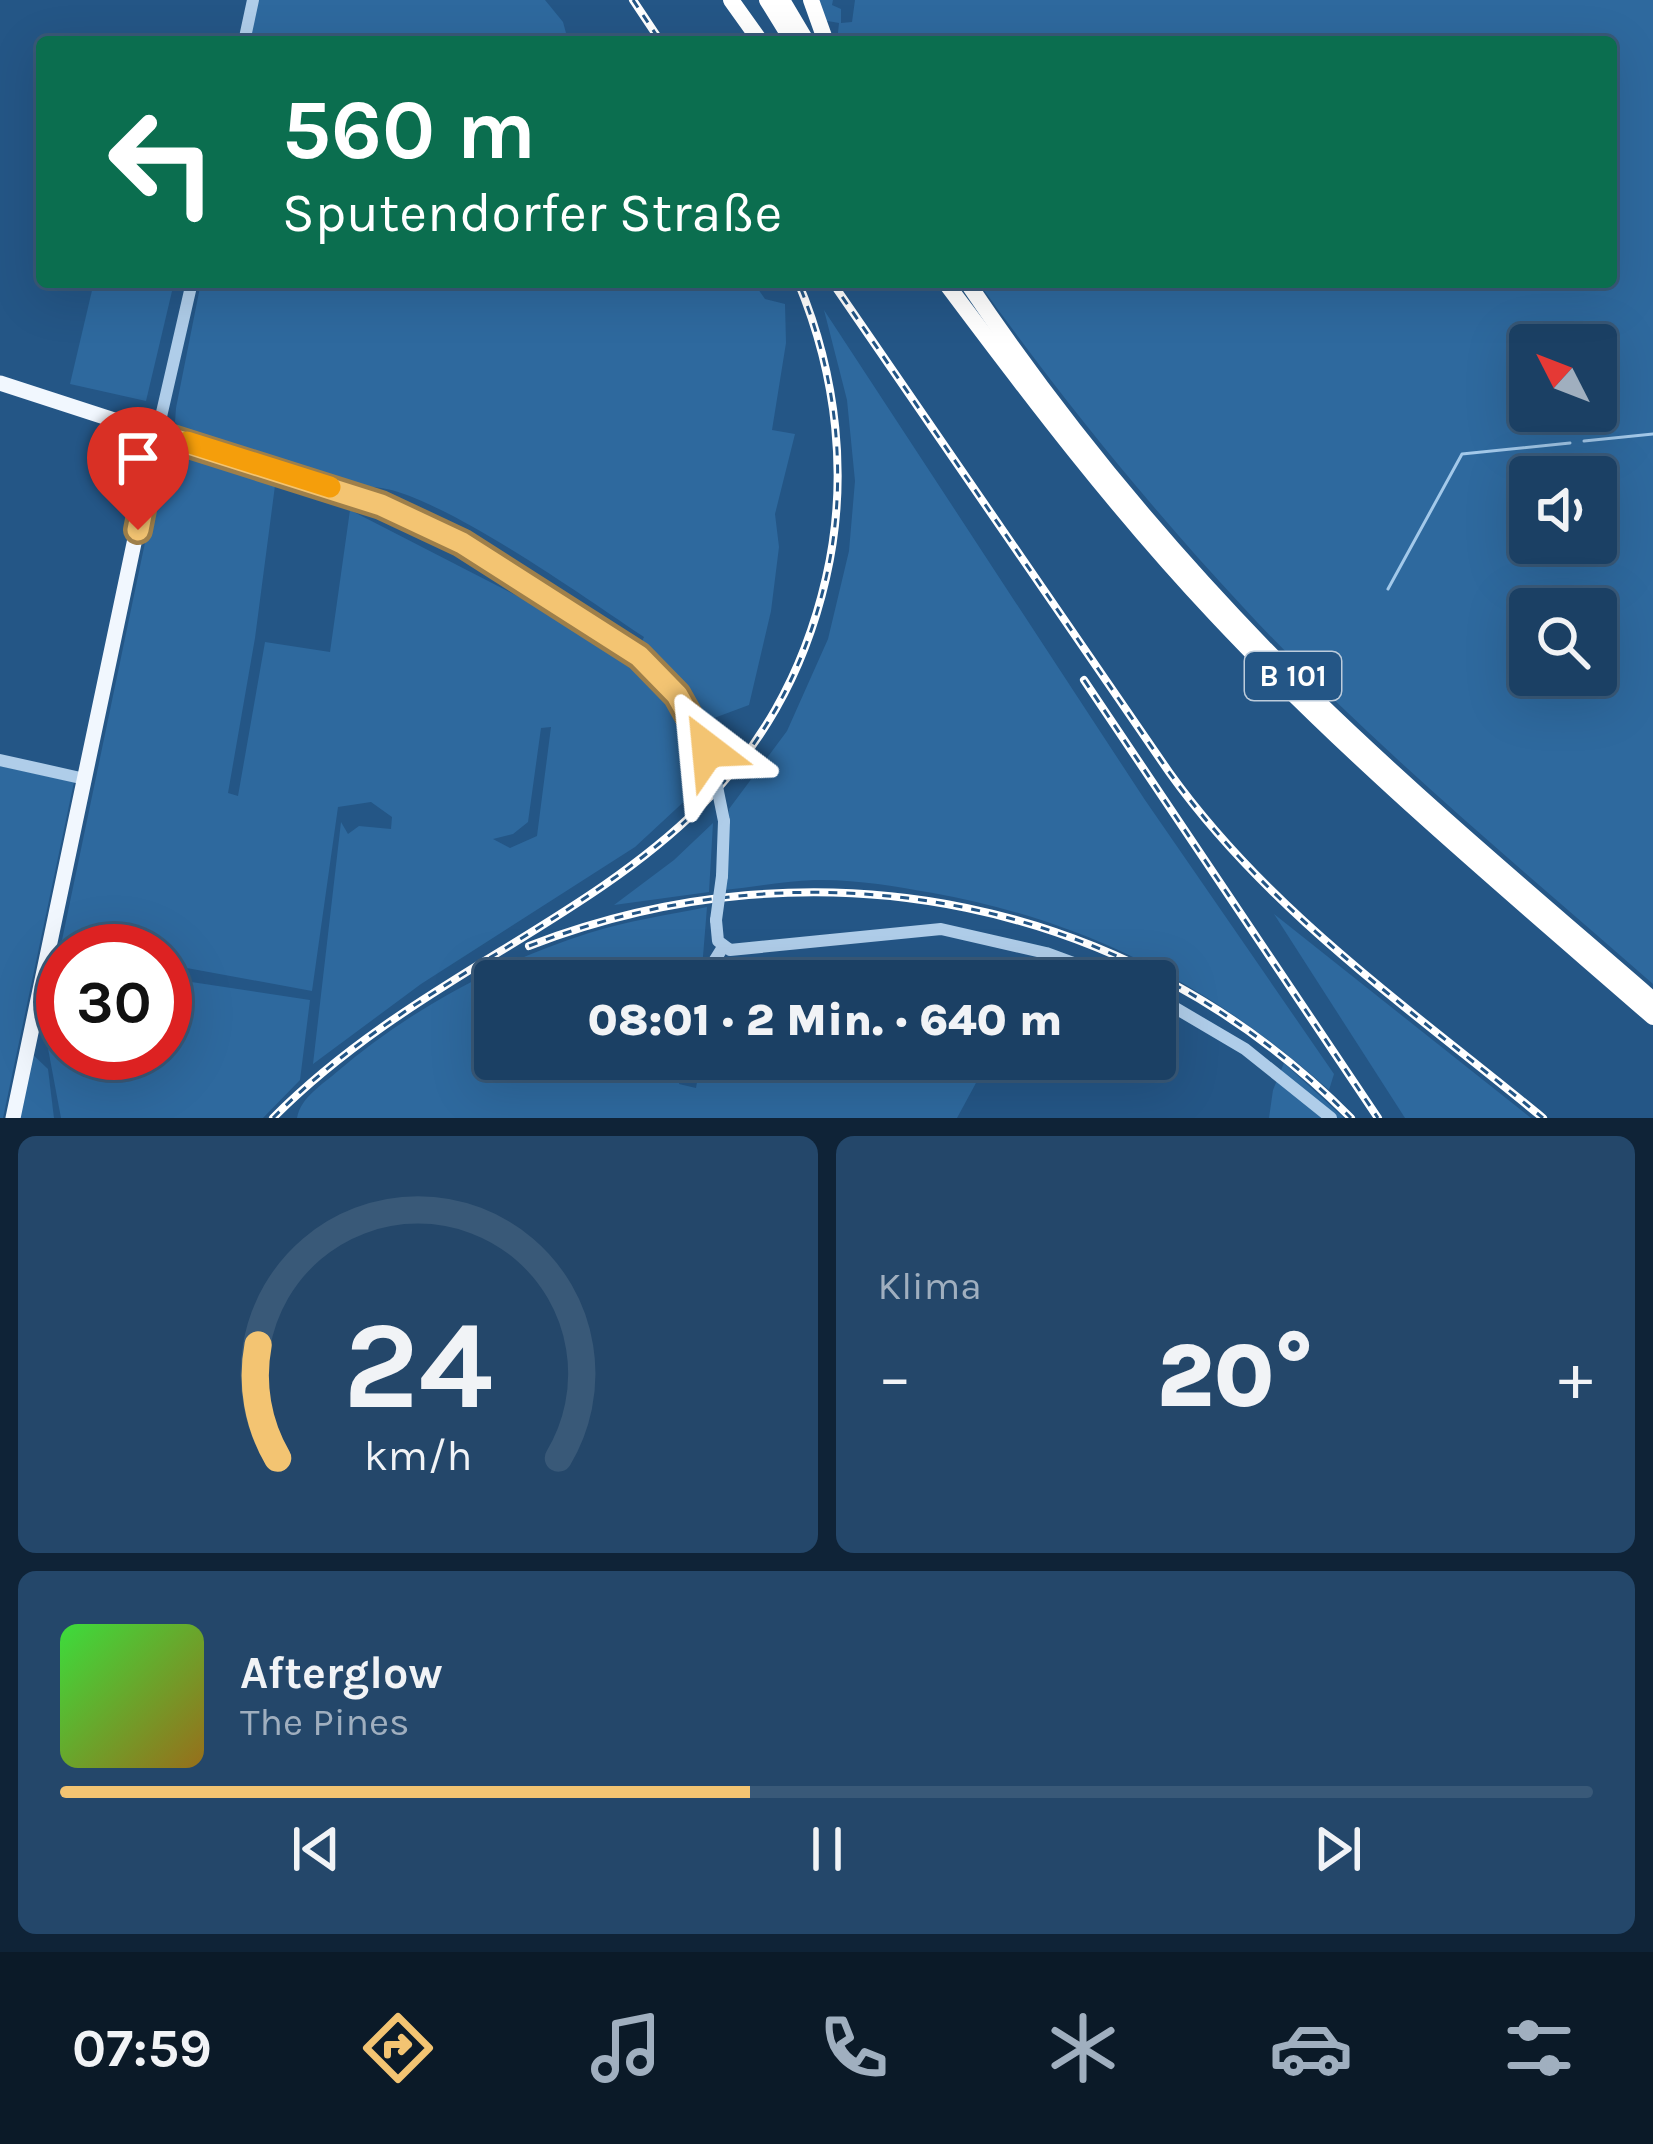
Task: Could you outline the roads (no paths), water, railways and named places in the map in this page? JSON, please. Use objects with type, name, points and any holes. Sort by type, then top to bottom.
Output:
[{"type":"highway","points":[[731,0],[757,36]]},
{"type":"highway","points":[[767,0],[789,36]]},
{"type":"highway","points":[[782,0],[803,36]]},
{"type":"highway","points":[[811,0],[824,36]]},
{"type":"highway","name":"B 101","points":[[950,288],[1094,477],[1256,656],[1425,819],[1653,1017]]},
{"type":"highway","name":"B 101","points":[[971,288],[1104,468],[1251,634],[1419,796],[1653,1000]]},
{"type":"main road","points":[[0,383],[157,434],[14,1118]]},
{"type":"street","points":[[245,36],[253,0]]},
{"type":"street","points":[[191,288],[157,434],[381,505],[477,552],[639,656],[677,695],[711,757],[724,820],[716,920],[716,937],[723,947]]},
{"type":"street","points":[[0,760],[85,779]]},
{"type":"street","points":[[723,947],[758,950],[941,929],[1063,960]]},
{"type":"street","points":[[717,960],[723,947]]},
{"type":"street","points":[[1176,1008],[1245,1049],[1331,1118]]},
{"type":"waterway","points":[[1584,441],[1653,434]]},
{"type":"waterway","points":[[1388,589],[1462,454],[1570,443]]},
{"type":"railway","points":[[633,0],[657,36]]},
{"type":"railway","points":[[273,1118],[350,1050],[596,890],[671,833],[737,766],[790,683],[826,578],[838,465],[830,390],[800,288]]},
{"type":"railway","points":[[836,288],[1208,823],[1344,957],[1543,1118]]},
{"type":"railway","points":[[1084,680],[1378,1118]]},
{"type":"railway","points":[[529,946],[638,912],[748,895],[858,894],[966,908],[1071,938],[1171,983],[1265,1043],[1351,1118]]}]
